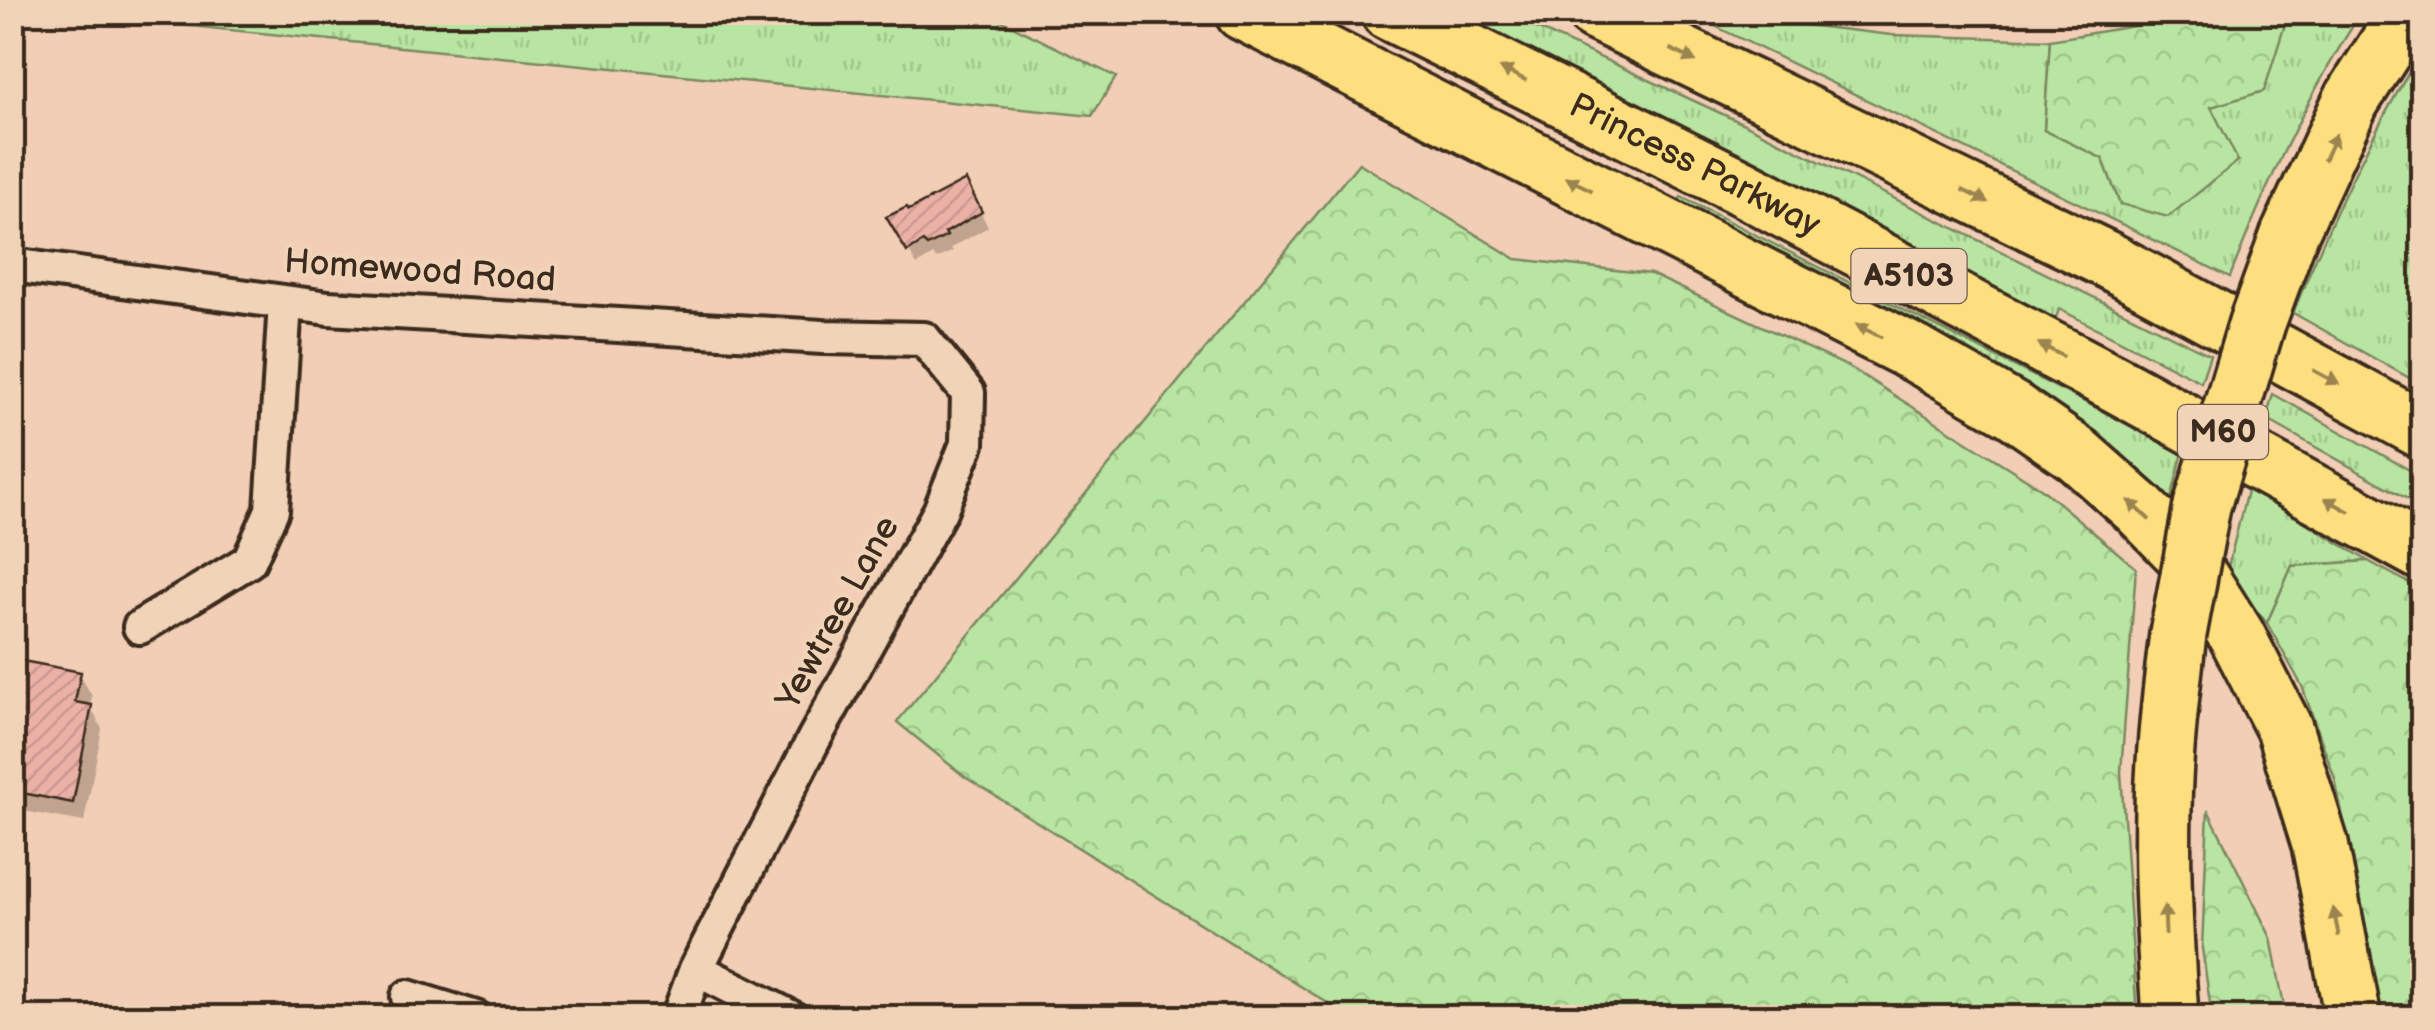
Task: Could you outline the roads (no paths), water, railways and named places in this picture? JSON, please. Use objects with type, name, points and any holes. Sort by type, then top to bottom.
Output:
[{"type":"highway","points":[[1243,12],[1916,354],[2014,410],[2078,456],[2140,509],[2189,560],[2237,636],[2284,728],[2320,844],[2354,1018]]},
{"type":"highway","name":"Princess Parkway","points":[[1389,12],[1738,186],[2112,382],[2422,552]]},
{"type":"highway","name":"A5103","points":[[1595,12],[2110,261],[2422,430]]},
{"type":"highway","name":"M60","points":[[2170,1018],[2162,814],[2164,768],[2178,634],[2202,506],[2256,323],[2288,235],[2351,101],[2408,12]]},
{"type":"street","name":"Homewood Road","points":[[12,265],[328,308],[823,337]]},
{"type":"street","points":[[140,626],[249,560],[272,510],[286,302]]},
{"type":"street","name":"Yewtree Lane","points":[[678,1018],[696,969],[814,739],[940,512],[967,444],[968,393],[924,338],[823,337]]},
{"type":"street","points":[[696,969],[792,1018]]},
{"type":"street","points":[[408,997],[476,1018]]}]
